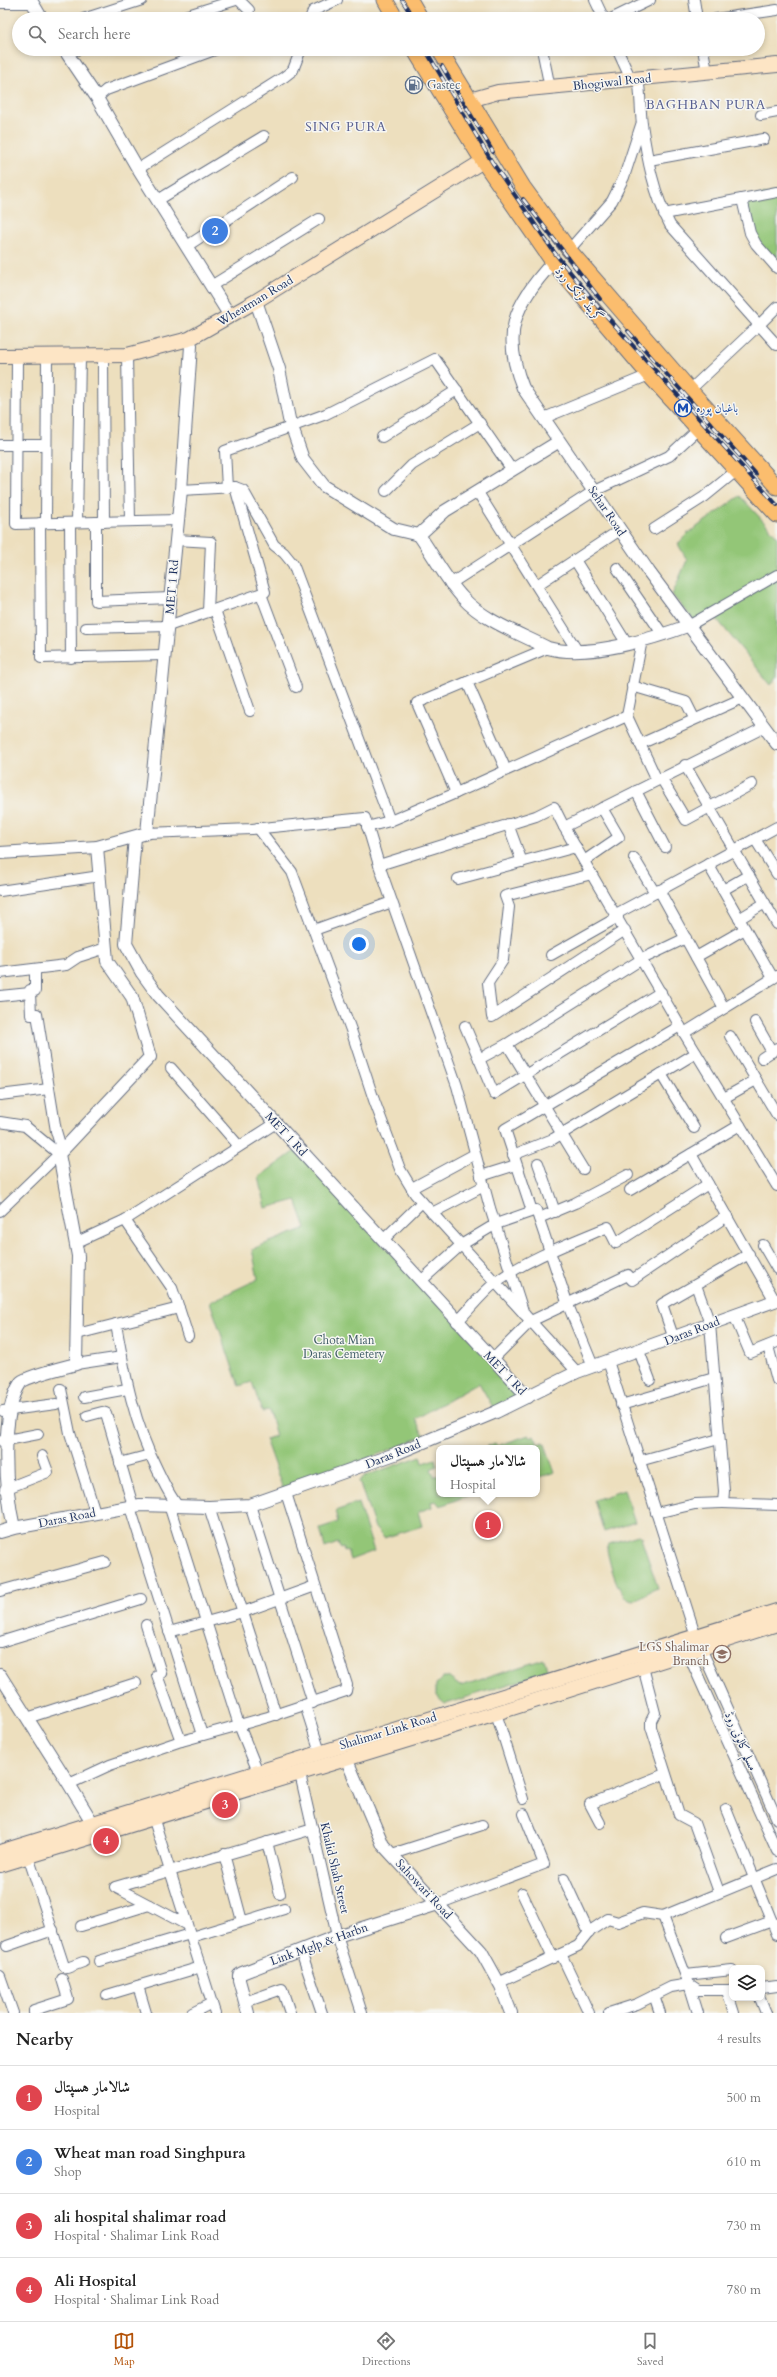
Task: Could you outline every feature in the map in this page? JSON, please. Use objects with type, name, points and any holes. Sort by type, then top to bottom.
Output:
[{"type":"main road","points":[[385,0],[392,12]]},
{"type":"main road","points":[[410,0],[417,12]]},
{"type":"main road","name":"گرینڈ ٹرنک روڈ","points":[[418,56],[483,162],[553,262],[648,375],[777,514]]},
{"type":"main road","name":"گرینڈ ٹرنک روڈ","points":[[444,56],[523,187],[569,250],[690,390],[777,487]]},
{"type":"main road","name":"Bhogiwal Road","points":[[450,110],[470,100],[498,92],[777,65]]},
{"type":"main road","name":"Wheatman Road","points":[[0,356],[80,357],[127,355],[189,340],[256,301],[483,162]]},
{"type":"main road","name":"Shalimar Link Road","points":[[699,1643],[777,1611]]},
{"type":"main road","name":"Shalimar Link Road","points":[[0,1852],[93,1828],[153,1817],[300,1774],[346,1758],[424,1727],[685,1647],[777,1624]]},
{"type":"main road","name":"Shalimar Link Road","points":[[0,1865],[28,1856],[93,1828],[320,1752],[424,1727],[496,1713],[643,1667],[685,1647]]},
{"type":"street","points":[[98,12],[118,3],[142,0]]},
{"type":"street","points":[[197,12],[236,0]]},
{"type":"street","points":[[239,0],[249,10]]},
{"type":"street","points":[[313,12],[337,0]]},
{"type":"street","points":[[595,0],[601,12]]},
{"type":"street","points":[[625,12],[649,0]]},
{"type":"street","points":[[694,0],[696,12]]},
{"type":"street","points":[[0,2],[32,1],[38,12]]},
{"type":"street","points":[[763,12],[777,10]]},
{"type":"street","points":[[69,56],[98,98],[138,169],[230,316]]},
{"type":"street","points":[[98,98],[106,90],[198,56]]},
{"type":"street","points":[[138,169],[284,78],[293,70],[298,56]]},
{"type":"street","points":[[543,56],[550,88]]},
{"type":"street","points":[[621,56],[642,98],[642,123],[649,160],[657,199],[664,214],[670,225],[777,345]]},
{"type":"street","points":[[704,56],[707,72]]},
{"type":"street","points":[[761,115],[777,112]]},
{"type":"street","points":[[569,250],[612,201],[624,177],[642,123]]},
{"type":"street","points":[[158,200],[264,136]]},
{"type":"street","points":[[649,160],[764,139]]},
{"type":"street","points":[[187,246],[293,177]]},
{"type":"street","points":[[664,214],[777,192]]},
{"type":"street","points":[[742,199],[750,233],[756,244],[777,268]]},
{"type":"street","points":[[211,286],[319,219]]},
{"type":"street","name":"Sehar Road","points":[[553,262],[541,275],[518,309],[513,328],[514,366],[524,388],[558,442],[594,491],[649,572],[690,625],[777,744]]},
{"type":"street","points":[[256,301],[279,369],[292,427],[303,459],[324,486],[394,529],[419,535],[450,584],[478,611],[548,648],[559,651],[578,652],[627,644],[664,635],[690,625],[777,575]]},
{"type":"street","points":[[675,404],[777,307]]},
{"type":"street","name":"MET 1 Rd","points":[[189,340],[191,346],[181,490],[168,626],[126,944],[131,957],[158,995],[457,1322],[528,1397]]},
{"type":"street","points":[[127,355],[130,521]]},
{"type":"street","points":[[17,356],[15,445],[16,524],[178,520]]},
{"type":"street","points":[[46,356],[46,445],[41,658],[164,655]]},
{"type":"street","points":[[103,356],[100,522],[96,601],[170,598]]},
{"type":"street","points":[[71,658],[73,523],[80,357]]},
{"type":"street","points":[[86,628],[168,626],[265,592],[231,488],[225,450],[326,414],[435,359],[512,470]]},
{"type":"street","points":[[544,418],[648,375]]},
{"type":"street","points":[[382,437],[457,390]]},
{"type":"street","points":[[386,491],[412,465],[480,423]]},
{"type":"street","points":[[450,584],[594,491],[669,456],[698,429]]},
{"type":"street","points":[[419,535],[445,511],[558,442]]},
{"type":"street","points":[[0,445],[46,445]]},
{"type":"street","points":[[654,530],[704,497],[736,471]]},
{"type":"street","points":[[181,490],[231,488],[244,490],[274,545],[284,553],[293,564],[390,821]]},
{"type":"street","points":[[477,491],[578,652]]},
{"type":"street","points":[[536,585],[620,530]]},
{"type":"street","points":[[176,540],[211,542],[211,611],[250,711]]},
{"type":"street","points":[[575,560],[627,644]]},
{"type":"street","points":[[617,568],[664,635]]},
{"type":"street","points":[[261,594],[296,687]]},
{"type":"street","points":[[642,640],[627,716],[659,779],[686,820],[709,806],[752,784]]},
{"type":"street","points":[[456,793],[417,703],[548,648]]},
{"type":"street","points":[[467,682],[506,770]]},
{"type":"street","points":[[632,686],[686,702],[694,718]]},
{"type":"street","points":[[640,744],[694,718],[743,698]]},
{"type":"street","points":[[367,827],[390,821],[456,793],[627,716]]},
{"type":"street","points":[[564,827],[685,765],[765,727]]},
{"type":"street","points":[[685,765],[777,924]]},
{"type":"street","points":[[636,790],[665,847]]},
{"type":"street","points":[[379,865],[508,824],[554,807],[564,827],[682,1030],[777,1186]]},
{"type":"street","points":[[584,861],[619,837],[602,808]]},
{"type":"street","points":[[0,853],[97,847],[141,835],[258,828],[365,818],[379,865],[457,1086],[496,1224],[511,1273],[527,1317]]},
{"type":"street","points":[[508,824],[522,862]]},
{"type":"street","points":[[551,955],[657,892],[777,827]]},
{"type":"street","points":[[258,828],[292,872],[351,1030],[374,1100],[400,1169],[422,1202],[577,1372]]},
{"type":"street","points":[[755,838],[777,874]]},
{"type":"street","points":[[0,1211],[60,1153],[150,1057],[132,997],[107,961],[97,847]]},
{"type":"street","points":[[458,879],[576,847]]},
{"type":"street","points":[[634,858],[686,938],[724,1008]]},
{"type":"street","points":[[593,1366],[568,1305],[550,1252],[516,1165],[505,1129],[724,1008],[775,977],[739,919],[708,864]]},
{"type":"street","points":[[592,874],[504,896],[509,907],[503,960],[488,983],[492,1017],[625,930]]},
{"type":"street","points":[[723,890],[749,875]]},
{"type":"street","points":[[0,892],[100,876]]},
{"type":"street","points":[[314,930],[392,902]]},
{"type":"street","points":[[739,919],[765,903]]},
{"type":"street","points":[[696,958],[745,929]]},
{"type":"street","points":[[479,1059],[507,1044],[642,959],[686,938]]},
{"type":"street","points":[[0,973],[66,965],[78,957],[106,948]]},
{"type":"street","points":[[0,996],[30,993],[30,990],[35,991],[35,969]]},
{"type":"street","points":[[465,1026],[494,1094],[661,992]]},
{"type":"street","points":[[30,993],[31,1015],[37,1014],[78,1256],[76,1364]]},
{"type":"street","points":[[755,1022],[775,1050],[762,1058]]},
{"type":"street","points":[[730,1036],[777,1114]]},
{"type":"street","points":[[507,1044],[560,1134],[583,1169]]},
{"type":"street","points":[[513,1155],[560,1134],[696,1053]]},
{"type":"street","points":[[171,1068],[239,1146]]},
{"type":"street","points":[[661,1074],[694,1128]]},
{"type":"street","points":[[724,1098],[756,1080]]},
{"type":"street","points":[[0,1095],[49,1088]]},
{"type":"street","points":[[0,1122],[25,1126],[60,1153]]},
{"type":"street","points":[[75,1243],[125,1220],[276,1123]]},
{"type":"street","points":[[630,1190],[740,1125]]},
{"type":"street","points":[[412,1188],[475,1154]]},
{"type":"street","points":[[691,1154],[776,1301]]},
{"type":"street","points":[[538,1163],[555,1212]]},
{"type":"street","points":[[432,1213],[483,1181],[516,1165]]},
{"type":"street","points":[[421,1281],[461,1245],[496,1224],[555,1212],[628,1175]]},
{"type":"street","points":[[457,1322],[495,1283],[511,1273],[550,1252],[608,1227],[616,1243],[708,1184]]},
{"type":"street","points":[[383,1240],[422,1202]]},
{"type":"street","points":[[492,1360],[527,1317],[568,1305],[628,1275],[632,1280],[727,1216]]},
{"type":"street","points":[[125,1220],[172,1288],[188,1336]]},
{"type":"street","points":[[763,1245],[777,1269]]},
{"type":"street","points":[[674,1338],[662,1304],[749,1254]]},
{"type":"street","points":[[696,1285],[710,1324],[724,1491],[723,1503]]},
{"type":"street","name":"Daras Road","points":[[0,1532],[95,1512],[132,1506],[209,1508],[250,1505],[395,1454],[528,1397],[577,1372],[640,1351],[734,1315],[776,1301]]},
{"type":"street","points":[[76,1334],[179,1308]]},
{"type":"street","points":[[734,1315],[750,1353],[772,1344],[777,1380]]},
{"type":"street","points":[[116,1324],[127,1389],[150,1455],[173,1506],[206,1621],[239,1725],[258,1772]]},
{"type":"street","points":[[640,1351],[650,1380]]},
{"type":"street","points":[[14,1528],[2,1468],[3,1411],[22,1382],[76,1364],[122,1357]]},
{"type":"street","name":"مسلم کالونی روڈ","points":[[608,1361],[639,1461],[699,1643],[777,1819]]},
{"type":"street","points":[[621,1405],[714,1378]]},
{"type":"street","points":[[61,1389],[70,1433],[95,1512]]},
{"type":"street","points":[[84,1397],[127,1389]]},
{"type":"street","points":[[3,1411],[56,1404]]},
{"type":"street","points":[[87,1416],[102,1412],[106,1413],[168,1632],[202,1735]]},
{"type":"street","points":[[2,1436],[38,1434]]},
{"type":"street","points":[[639,1461],[719,1438]]},
{"type":"street","points":[[120,1463],[150,1455]]},
{"type":"street","points":[[5,1489],[48,1472],[42,1456]]},
{"type":"street","points":[[69,1784],[110,1765],[181,1741],[276,1715],[346,1691],[347,1685],[286,1493]]},
{"type":"street","points":[[656,1513],[695,1504],[723,1503],[777,1505]]},
{"type":"street","points":[[250,1505],[309,1704],[320,1752]]},
{"type":"street","points":[[209,1508],[276,1715]]},
{"type":"street","points":[[0,1591],[105,1562]]},
{"type":"street","points":[[168,1632],[242,1612],[315,1586]]},
{"type":"street","points":[[0,1642],[141,1599]]},
{"type":"street","points":[[146,1625],[161,1673],[157,1675],[181,1741]]},
{"type":"street","name":"مسلم کالونی روڈ","points":[[685,1647],[777,1851]]},
{"type":"street","points":[[643,1667],[655,1713],[651,1721],[651,1727],[679,1816],[694,1823],[719,1892]]},
{"type":"street","points":[[0,1675],[69,1784],[93,1828]]},
{"type":"street","points":[[27,1718],[136,1683]]},
{"type":"street","points":[[496,1713],[523,1799]]},
{"type":"street","name":"Sahowari Road","points":[[346,1758],[383,1845],[481,1951],[498,1983],[511,2013]]},
{"type":"street","name":"Khalid Shah Street","points":[[300,1774],[337,1936],[362,2013]]},
{"type":"street","points":[[600,1823],[590,1804],[665,1774]]},
{"type":"street","points":[[726,1809],[777,1934]]},
{"type":"street","points":[[438,1904],[544,1864],[524,1814]]},
{"type":"street","points":[[153,1817],[214,2008],[192,2013]]},
{"type":"street","points":[[392,1854],[482,1825]]},
{"type":"street","points":[[189,1932],[149,1905],[115,1887],[313,1829]]},
{"type":"street","points":[[267,1842],[280,1894]]},
{"type":"street","points":[[224,1854],[242,1921]]},
{"type":"street","points":[[28,1856],[65,1968],[83,1962]]},
{"type":"street","points":[[498,1983],[578,1946],[589,1933],[608,1919],[618,1922],[644,1913],[663,1916],[777,1869]]},
{"type":"street","points":[[564,1879],[589,1933]]},
{"type":"street","points":[[522,1893],[589,2013]]},
{"type":"street","name":"Link Mglp & Harbn","points":[[246,2008],[239,1975],[337,1936],[438,1904]]},
{"type":"street","points":[[82,1926],[149,1905]]},
{"type":"street","points":[[99,1962],[189,1932],[242,1921],[284,1909]]},
{"type":"street","points":[[663,1916],[698,2013]]},
{"type":"street","points":[[726,1938],[772,1921]]},
{"type":"street","points":[[7,1946],[53,1930]]},
{"type":"street","points":[[301,1951],[322,2013]]},
{"type":"street","points":[[107,1995],[201,1967]]},
{"type":"street","points":[[609,2013],[635,2009],[654,1994],[687,1980],[729,1971]]},
{"type":"street","points":[[0,1976],[13,2013]]},
{"type":"street","points":[[34,2013],[34,2010],[68,1999],[62,1980]]},
{"type":"street","points":[[687,1980],[698,1990],[729,1990]]},
{"type":"street","points":[[138,1986],[146,2013]]},
{"type":"street","points":[[765,1988],[777,1986]]},
{"type":"street","points":[[246,2008],[282,1989],[290,2013]]},
{"type":"street","points":[[654,1994],[660,2013]]},
{"type":"street","points":[[732,2001],[734,2013]]},
{"type":"street","points":[[761,2001],[766,2013]]},
{"type":"green space","points":[[777,192],[777,268],[756,244],[742,199]]},
{"type":"green space","points":[[740,496],[777,536],[777,678],[771,685],[716,618],[700,627],[672,595],[687,560],[678,544],[687,534]]},
{"type":"green space","name":"Chota Mian Daras Cemetery","points":[[295,1151],[524,1396],[494,1409],[479,1383],[415,1419],[424,1436],[284,1492],[265,1439],[276,1436],[269,1411],[262,1412],[252,1382],[239,1386],[210,1302],[258,1279],[252,1249],[306,1228],[296,1200],[266,1208],[259,1177]]},
{"type":"green space","points":[[529,1435],[529,1437],[534,1435],[538,1444],[544,1442],[555,1472],[540,1477],[540,1445],[500,1445]]},
{"type":"green space","points":[[421,1456],[423,1463],[435,1459],[436,1466],[431,1469],[434,1476],[436,1476],[436,1497],[464,1497],[440,1506],[436,1501],[431,1502],[432,1507],[418,1512],[422,1526],[384,1538],[375,1528],[359,1481],[365,1476]]},
{"type":"green space","points":[[624,1490],[635,1522],[604,1532],[594,1500]]},
{"type":"green space","points":[[358,1503],[374,1551],[350,1560],[347,1550],[344,1551],[343,1547],[340,1548],[338,1543],[325,1548],[320,1528],[338,1522],[335,1511]]},
{"type":"green space","points":[[638,1535],[643,1537],[641,1538],[658,1588],[634,1601],[629,1600],[619,1588],[612,1571],[607,1549],[609,1544]]},
{"type":"green space","points":[[544,1659],[548,1672],[445,1704],[436,1696],[436,1684],[443,1677],[448,1677],[460,1686]]},
{"type":"railway","points":[[402,0],[410,12]]},
{"type":"railway","points":[[429,56],[492,162],[554,252],[599,308],[777,505]]},
{"type":"railway","points":[[442,66],[493,152]]},
{"type":"railway","points":[[523,199],[600,299]]},
{"type":"railway","points":[[628,331],[756,474]]},
{"type":"place","name":"Gastec","points":[[414,85]]},
{"type":"place","name":"Wheat man road Singhpura","points":[[215,231]]},
{"type":"place","name":"باغبان پورہ","points":[[683,408]]},
{"type":"place","name":"شالامار ہسپتال","points":[[488,1525]]},
{"type":"place","name":"LGS Shalimar Branch","points":[[722,1654]]},
{"type":"place","name":"ali hospital shalimar road","points":[[225,1805]]},
{"type":"place","name":"Ali Hospital","points":[[106,1841]]},
{"type":"district","name":"BAGHBAN PURA","points":[[706,104]]},
{"type":"district","name":"SING PURA","points":[[346,126]]}]
